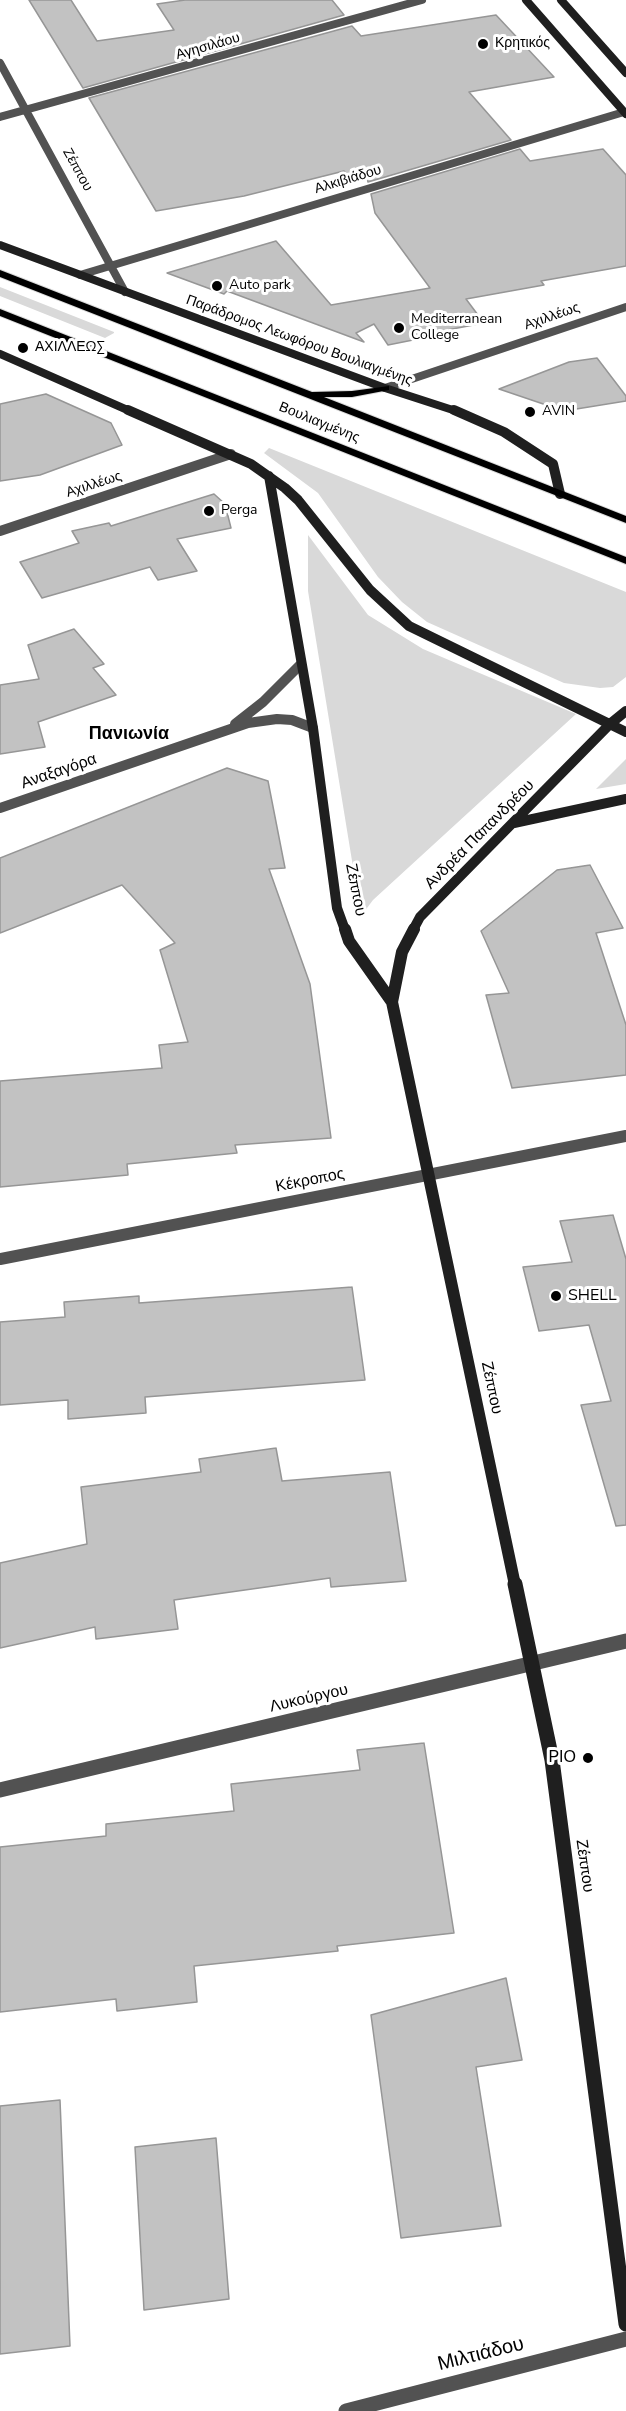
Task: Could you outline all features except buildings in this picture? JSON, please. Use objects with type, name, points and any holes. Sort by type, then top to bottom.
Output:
[{"type":"main road","name":"Βουλιαγμένης","points":[[0,273],[626,520]]},
{"type":"main road","name":"Βουλιαγμένης","points":[[0,312],[626,561]]},
{"type":"main road","points":[[306,394],[352,394],[385,388]]},
{"type":"street","name":"Αγησιλάου","points":[[0,117],[422,0]]},
{"type":"street","points":[[526,0],[625,113]]},
{"type":"street","points":[[561,0],[626,73]]},
{"type":"street","name":"Ζέππου","points":[[0,63],[125,292]]},
{"type":"street","name":"Αλκιβιάδου","points":[[80,275],[625,113]]},
{"type":"street","name":"Παράδρομος Λεωφόρου Βουλιαγμένης","points":[[0,245],[385,388],[466,414],[530,447],[553,464],[560,494]]},
{"type":"street","name":"Αχιλλέως","points":[[385,388],[626,307]]},
{"type":"street","points":[[0,354],[231,454],[269,476],[285,488],[304,508],[370,591],[409,626],[626,732]]},
{"type":"street","name":"Αχιλλέως","points":[[0,531],[231,454]]},
{"type":"street","name":"Ζέππου","points":[[269,476],[300,665],[313,728],[336,908],[349,941],[392,1002],[552,1760],[626,2324]]},
{"type":"street","name":"Αναξαγόρα","points":[[230,728],[263,702],[300,665]]},
{"type":"street","name":"Ανδρέα Παπανδρέου","points":[[392,1002],[402,952],[420,917],[610,724],[626,711]]},
{"type":"street","name":"Αναξαγόρα","points":[[0,808],[230,728],[277,719],[292,720],[313,728]]},
{"type":"street","points":[[513,824],[626,800]]},
{"type":"street","name":"Κέκροπος","points":[[0,1259],[626,1136]]},
{"type":"street","name":"Λυκούργου","points":[[0,1790],[626,1641]]},
{"type":"street","name":"Μιλτιάδου","points":[[346,2411],[626,2339]]},
{"type":"shaded area","points":[[0,287],[114,333],[105,338],[0,296]]},
{"type":"shaded area","points":[[269,448],[626,592],[626,677],[613,687],[600,688],[564,683],[427,622],[402,602],[378,577],[318,493],[264,453]]},
{"type":"shaded area","points":[[308,535],[368,615],[423,649],[576,714],[373,900],[361,916],[308,591]]},
{"type":"shaded area","points":[[626,759],[626,784],[596,789]]},
{"type":"place","name":"Κρητικός","points":[[483,44]]},
{"type":"place","name":"Auto park","points":[[217,286]]},
{"type":"place","name":"Mediterranean College","points":[[399,328]]},
{"type":"place","name":"ΑΧΙΛΛΕΩΣ","points":[[23,348]]},
{"type":"place","name":"AVIN","points":[[530,412]]},
{"type":"place","name":"Perga","points":[[209,511]]},
{"type":"place","name":"SHELL","points":[[556,1296]]},
{"type":"place","name":"ΡΙΟ","points":[[588,1758]]},
{"type":"district","name":"Πανιωνία","points":[[129,735]]}]
